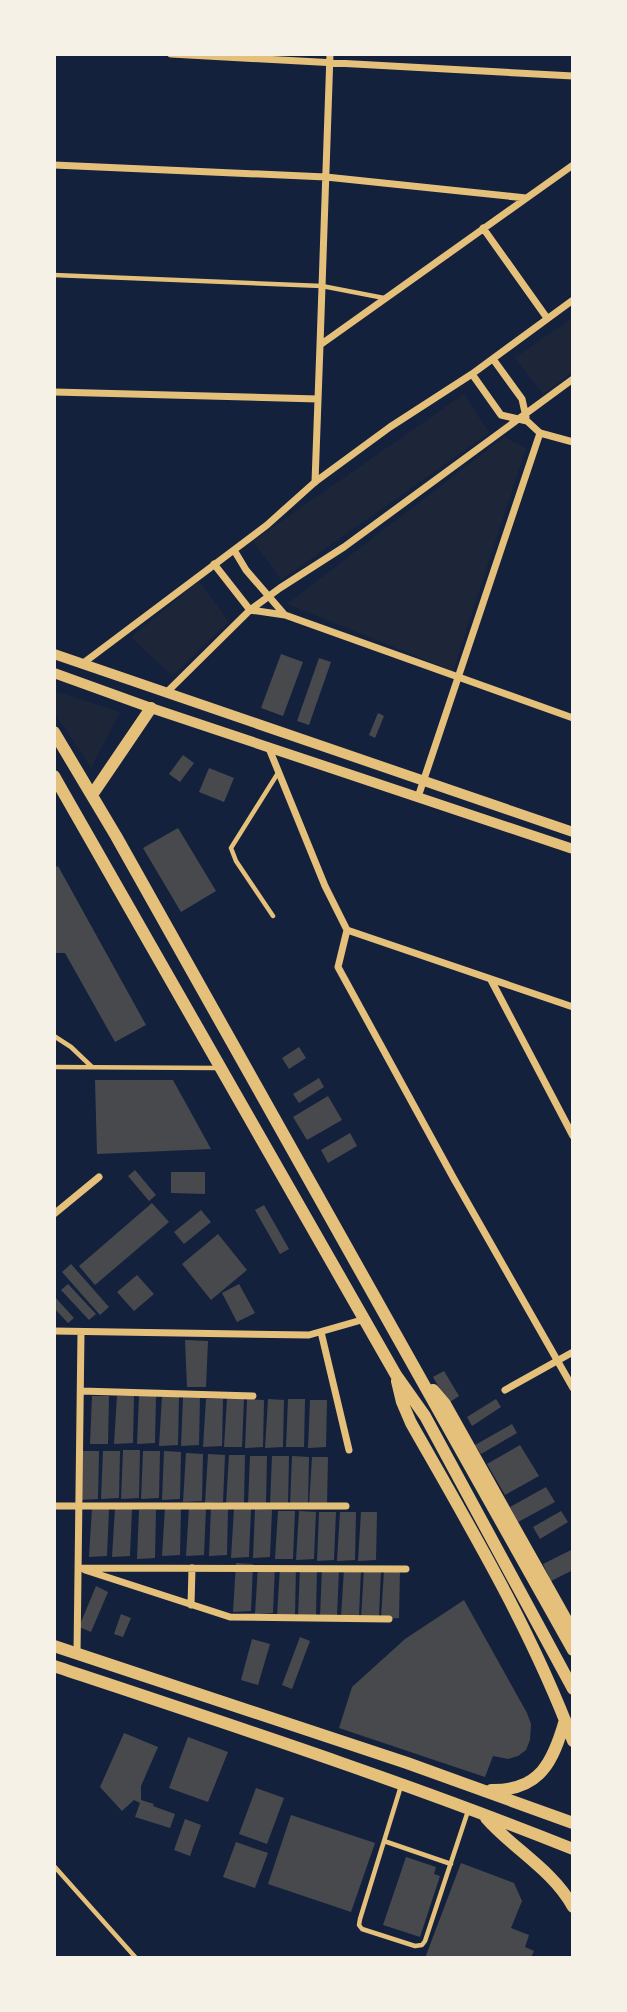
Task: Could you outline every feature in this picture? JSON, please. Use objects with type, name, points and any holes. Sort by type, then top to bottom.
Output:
[{"type":"main road","points":[[54,654],[573,832]]},
{"type":"main road","points":[[54,673],[573,849]]},
{"type":"main road","points":[[92,794],[151,708]]},
{"type":"main road","points":[[54,732],[92,794],[573,1650]]},
{"type":"main road","points":[[54,776],[396,1375],[425,1416],[573,1689]]},
{"type":"main road","points":[[414,1366],[445,1404],[573,1632]]},
{"type":"main road","points":[[396,1375],[402,1402],[411,1423],[516,1611],[540,1659],[573,1741]]},
{"type":"main road","points":[[54,1646],[407,1763],[573,1823]]},
{"type":"main road","points":[[54,1666],[295,1747],[573,1849]]},
{"type":"main road","points":[[483,1790],[502,1791],[518,1787],[540,1775],[556,1747],[565,1720]]},
{"type":"main road","points":[[401,1785],[407,1763]]},
{"type":"main road","points":[[484,1815],[499,1832],[560,1886],[573,1907]]},
{"type":"street","points":[[171,54],[330,58],[573,76]]},
{"type":"street","points":[[315,482],[330,58]]},
{"type":"street","points":[[54,165],[326,177],[526,198]]},
{"type":"street","points":[[320,345],[573,165]]},
{"type":"street","points":[[483,228],[547,318]]},
{"type":"street","points":[[82,664],[267,525],[315,482],[390,427],[472,374],[573,300]]},
{"type":"street","points":[[493,359],[522,399],[524,418]]},
{"type":"street","points":[[472,374],[501,415],[524,418],[540,433],[573,442]]},
{"type":"street","points":[[166,693],[250,610],[344,547],[524,418],[573,379]]},
{"type":"street","points":[[54,392],[318,399]]},
{"type":"street","points":[[418,797],[540,433]]},
{"type":"street","points":[[234,550],[246,570],[285,615]]},
{"type":"street","points":[[214,564],[250,610],[285,615],[573,718]]},
{"type":"street","points":[[268,747],[325,886],[347,930],[338,967],[573,1388]]},
{"type":"street","points":[[347,930],[573,1007]]},
{"type":"street","points":[[491,980],[573,1136]]},
{"type":"street","points":[[54,1214],[99,1177]]},
{"type":"street","points":[[54,1331],[309,1335],[365,1319]]},
{"type":"street","points":[[76,1654],[82,1332]]},
{"type":"street","points":[[321,1332],[349,1450]]},
{"type":"street","points":[[505,1390],[573,1352]]},
{"type":"street","points":[[81,1391],[253,1395]]},
{"type":"street","points":[[54,1506],[346,1506]]},
{"type":"street","points":[[78,1568],[406,1569]]},
{"type":"street","points":[[78,1568],[230,1617],[388,1619]]},
{"type":"street","points":[[191,1605],[192,1568]]},
{"type":"lane","points":[[54,275],[322,286],[384,298]]},
{"type":"lane","points":[[273,916],[236,861],[231,848],[278,772]]},
{"type":"lane","points":[[54,1036],[71,1047],[93,1068]]},
{"type":"lane","points":[[54,1067],[222,1068]]},
{"type":"lane","points":[[401,1785],[360,1919],[362,1929],[415,1947],[422,1945],[469,1809]]},
{"type":"lane","points":[[384,1841],[452,1864]]},
{"type":"lane","points":[[54,1867],[136,1958]]},
{"type":"shaded area","points":[[573,317],[573,372],[543,394],[515,358]]},
{"type":"shaded area","points":[[464,394],[489,433],[281,580],[253,541]]},
{"type":"shaded area","points":[[504,437],[526,448],[453,671],[287,604]]},
{"type":"shaded area","points":[[199,581],[229,622],[172,676],[131,637]]},
{"type":"shaded area","points":[[54,691],[120,712],[91,768],[54,712]]},
{"type":"building","points":[[281,654],[303,662],[283,716],[261,708]]},
{"type":"building","points":[[319,658],[331,662],[309,725],[297,721]]},
{"type":"building","points":[[378,713],[384,716],[375,738],[369,735]]},
{"type":"building","points":[[183,755],[194,763],[180,782],[169,774]]},
{"type":"building","points":[[209,768],[234,778],[224,802],[199,792]]},
{"type":"building","points":[[178,828],[216,891],[181,912],[143,848]]},
{"type":"building","points":[[58,866],[146,1025],[115,1042],[65,953],[54,953],[54,868]]},
{"type":"building","points":[[299,1047],[306,1058],[289,1069],[282,1058]]},
{"type":"building","points":[[319,1078],[324,1087],[299,1103],[293,1094]]},
{"type":"building","points":[[95,1080],[173,1080],[211,1149],[97,1154]]},
{"type":"building","points":[[328,1096],[342,1120],[307,1140],[293,1117]]},
{"type":"building","points":[[350,1133],[357,1146],[328,1163],[321,1150]]},
{"type":"building","points":[[135,1170],[156,1195],[149,1201],[128,1176]]},
{"type":"building","points":[[171,1172],[205,1172],[205,1194],[171,1193]]},
{"type":"building","points":[[152,1203],[169,1222],[95,1285],[79,1266]]},
{"type":"building","points":[[264,1205],[289,1249],[280,1254],[255,1210]]},
{"type":"building","points":[[201,1210],[211,1222],[184,1244],[174,1232]]},
{"type":"building","points":[[218,1234],[247,1270],[211,1300],[182,1264]]},
{"type":"building","points":[[71,1264],[109,1307],[100,1315],[62,1272]]},
{"type":"building","points":[[137,1275],[154,1294],[134,1311],[117,1292]]},
{"type":"building","points":[[68,1284],[96,1314],[89,1320],[61,1290]]},
{"type":"building","points":[[239,1284],[255,1313],[237,1322],[222,1293]]},
{"type":"building","points":[[54,1296],[74,1318],[68,1323],[54,1308]]},
{"type":"building","points":[[185,1340],[208,1341],[206,1387],[187,1387]]},
{"type":"building","points":[[444,1371],[459,1396],[448,1403],[433,1377]]},
{"type":"building","points":[[92,1396],[109,1396],[108,1444],[90,1444]]},
{"type":"building","points":[[117,1396],[134,1396],[133,1443],[114,1444]]},
{"type":"building","points":[[139,1396],[156,1396],[155,1443],[137,1444]]},
{"type":"building","points":[[162,1397],[179,1397],[178,1445],[159,1446]]},
{"type":"building","points":[[183,1397],[200,1398],[199,1445],[181,1446]]},
{"type":"building","points":[[206,1399],[223,1399],[222,1446],[203,1447]]},
{"type":"building","points":[[227,1399],[244,1399],[242,1447],[224,1447]]},
{"type":"building","points":[[247,1399],[264,1400],[263,1447],[245,1448]]},
{"type":"building","points":[[268,1399],[284,1400],[283,1447],[265,1448]]},
{"type":"building","points":[[288,1399],[305,1399],[304,1447],[286,1447]]},
{"type":"building","points":[[496,1399],[501,1407],[472,1426],[467,1417]]},
{"type":"building","points":[[310,1400],[327,1400],[326,1447],[308,1448]]},
{"type":"building","points":[[512,1424],[517,1433],[481,1454],[475,1445]]},
{"type":"building","points":[[520,1445],[539,1476],[505,1495],[487,1464]]},
{"type":"building","points":[[123,1450],[140,1450],[139,1498],[121,1499]]},
{"type":"building","points":[[83,1451],[99,1451],[98,1499],[80,1500]]},
{"type":"building","points":[[103,1451],[120,1451],[119,1498],[101,1499]]},
{"type":"building","points":[[143,1451],[160,1451],[159,1498],[141,1499]]},
{"type":"building","points":[[164,1451],[181,1452],[180,1499],[162,1500]]},
{"type":"building","points":[[186,1453],[203,1454],[202,1501],[183,1502]]},
{"type":"building","points":[[208,1454],[225,1455],[223,1502],[205,1503]]},
{"type":"building","points":[[229,1455],[245,1455],[244,1503],[226,1504]]},
{"type":"building","points":[[250,1456],[267,1456],[266,1503],[248,1504]]},
{"type":"building","points":[[272,1456],[289,1456],[288,1504],[270,1505]]},
{"type":"building","points":[[292,1456],[309,1457],[308,1504],[290,1505]]},
{"type":"building","points":[[312,1457],[328,1457],[327,1505],[309,1506]]},
{"type":"building","points":[[546,1487],[555,1502],[518,1522],[510,1507]]},
{"type":"building","points":[[165,1507],[181,1508],[180,1555],[162,1556]]},
{"type":"building","points":[[189,1507],[206,1508],[204,1555],[186,1556]]},
{"type":"building","points":[[211,1507],[228,1508],[227,1555],[209,1556]]},
{"type":"building","points":[[92,1508],[109,1509],[107,1556],[89,1557]]},
{"type":"building","points":[[115,1509],[132,1509],[130,1556],[112,1557]]},
{"type":"building","points":[[234,1509],[251,1509],[249,1557],[231,1558]]},
{"type":"building","points":[[255,1509],[272,1510],[270,1557],[253,1558]]},
{"type":"building","points":[[139,1510],[156,1510],[155,1558],[137,1559]]},
{"type":"building","points":[[278,1511],[295,1511],[293,1559],[275,1559]]},
{"type":"building","points":[[299,1511],[316,1512],[314,1559],[296,1560]]},
{"type":"building","points":[[561,1511],[568,1522],[540,1539],[533,1527]]},
{"type":"building","points":[[319,1512],[336,1512],[334,1560],[317,1561]]},
{"type":"building","points":[[340,1512],[356,1512],[355,1560],[337,1561]]},
{"type":"building","points":[[361,1512],[377,1512],[376,1560],[358,1561]]},
{"type":"building","points":[[573,1549],[573,1570],[551,1581],[543,1564]]},
{"type":"building","points":[[236,1563],[253,1564],[251,1611],[233,1612]]},
{"type":"building","points":[[258,1566],[275,1566],[273,1613],[255,1614]]},
{"type":"building","points":[[280,1567],[296,1567],[295,1615],[277,1616]]},
{"type":"building","points":[[300,1567],[317,1568],[316,1615],[298,1616]]},
{"type":"building","points":[[322,1568],[339,1569],[337,1616],[320,1617]]},
{"type":"building","points":[[344,1569],[361,1569],[359,1616],[341,1617]]},
{"type":"building","points":[[364,1569],[381,1570],[379,1617],[361,1618]]},
{"type":"building","points":[[384,1570],[400,1570],[399,1618],[381,1619]]},
{"type":"building","points":[[96,1586],[108,1592],[91,1632],[79,1627]]},
{"type":"building","points":[[464,1600],[527,1713],[531,1724],[526,1750],[508,1759],[493,1756],[485,1777],[339,1728],[352,1687],[405,1639]]},
{"type":"building","points":[[121,1614],[131,1618],[123,1637],[114,1634]]},
{"type":"building","points":[[300,1637],[310,1641],[292,1689],[282,1685]]},
{"type":"building","points":[[252,1639],[270,1644],[258,1685],[241,1680]]},
{"type":"building","points":[[124,1733],[158,1747],[141,1786],[141,1800],[175,1814],[170,1828],[135,1817],[140,1803],[134,1800],[122,1811],[100,1787]]},
{"type":"building","points":[[188,1737],[228,1752],[208,1802],[169,1788]]},
{"type":"building","points":[[256,1788],[284,1798],[267,1844],[239,1834]]},
{"type":"building","points":[[291,1815],[375,1843],[351,1912],[268,1884]]},
{"type":"building","points":[[185,1819],[201,1825],[190,1856],[174,1850]]},
{"type":"building","points":[[236,1842],[268,1853],[255,1888],[223,1877]]},
{"type":"building","points":[[406,1857],[436,1867],[434,1874],[440,1876],[420,1937],[383,1925]]},
{"type":"building","points":[[461,1863],[514,1883],[522,1901],[511,1928],[529,1935],[525,1947],[534,1951],[531,1958],[425,1958]]}]
